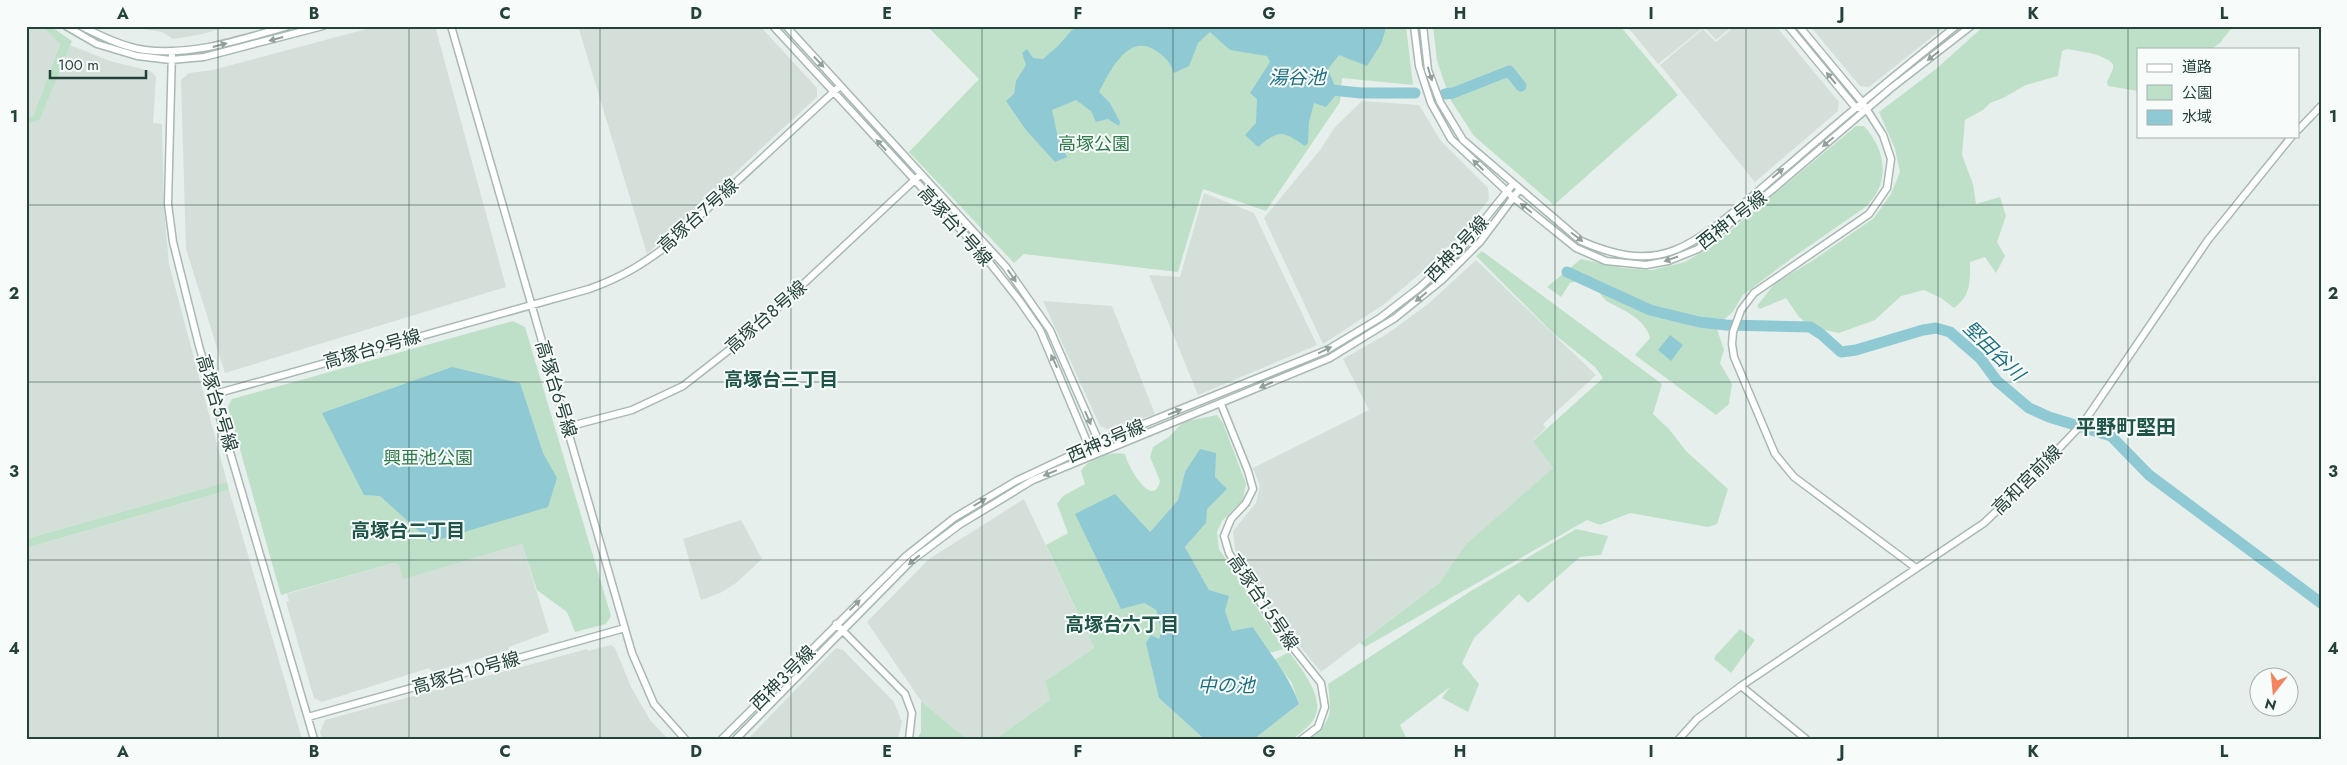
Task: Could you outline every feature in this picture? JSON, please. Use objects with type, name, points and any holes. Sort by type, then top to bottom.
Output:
[{"type":"street","points":[[66,26],[97,44],[137,56],[171,60],[204,57],[323,26]]},
{"type":"street","points":[[80,26],[113,41],[136,48],[172,51],[214,47],[288,26]]},
{"type":"street","name":"高塚台６号線","points":[[450,26],[638,671],[654,704],[685,739]]},
{"type":"street","name":"高塚台１号線","points":[[773,26],[982,253],[1040,330],[1093,454]]},
{"type":"street","name":"高塚台１号線","points":[[786,26],[1006,267],[1050,330],[1103,451]]},
{"type":"street","name":"西神１号線","points":[[1414,26],[1419,66],[1431,103],[1451,139],[1514,198],[1576,248],[1590,255],[1626,264],[1646,265],[1668,261],[1698,249],[1772,190],[1865,110],[1971,26]]},
{"type":"street","name":"西神１号線","points":[[1423,26],[1428,70],[1440,102],[1463,140],[1519,190],[1581,241],[1601,250],[1621,255],[1657,255],[1675,250],[1694,241],[1956,26]]},
{"type":"street","points":[[1788,26],[1856,107],[1865,110]]},
{"type":"street","points":[[1799,26],[1862,102],[1865,110],[1883,135],[1891,158],[1887,188],[1869,214],[1754,293],[1741,310],[1733,332],[1734,357],[1775,454],[1794,477],[1916,568]]},
{"type":"street","name":"高塚台５号線","points":[[172,51],[168,204],[173,242],[184,291],[314,739]]},
{"type":"street","name":"高塚台７号線","points":[[530,304],[589,289],[620,278],[648,260],[696,219],[840,86]]},
{"type":"street","points":[[2300,128],[2321,106]]},
{"type":"street","name":"高和宮前線","points":[[1679,739],[1697,719],[1741,686],[1984,523],[2080,426],[2208,240],[2290,138]]},
{"type":"street","name":"高塚台８号線","points":[[567,427],[632,410],[683,386],[752,332],[921,174]]},
{"type":"street","name":"西神３号線","points":[[722,739],[906,556],[954,518],[1016,481],[1089,446],[1327,350],[1380,318],[1419,288],[1460,251],[1513,184]]},
{"type":"street","name":"西神３号線","points":[[736,739],[911,561],[959,525],[1033,480],[1093,454],[1222,404],[1330,358],[1395,318],[1447,275],[1480,242],[1519,190]]},
{"type":"street","name":"高塚台９号線","points":[[215,394],[530,304]]},
{"type":"street","name":"高塚台１５号線","points":[[1222,404],[1253,489],[1246,503],[1231,519],[1224,536],[1229,553],[1274,624],[1321,683],[1325,707],[1318,727],[1302,739]]},
{"type":"street","points":[[836,624],[844,629],[905,694],[912,713],[909,739]]},
{"type":"street","name":"高塚台１０号線","points":[[308,717],[624,628]]},
{"type":"street","points":[[1741,686],[1806,739]]},
{"type":"shaded area","points":[[26,26],[42,26],[60,43],[33,116],[26,118]]},
{"type":"shaded area","points":[[124,26],[229,26],[203,34],[173,39],[162,32]]},
{"type":"shaded area","points":[[378,26],[435,26],[506,287],[225,373],[186,249],[181,80],[189,73],[213,70]]},
{"type":"shaded area","points":[[578,26],[760,26],[817,88],[817,97],[647,254]]},
{"type":"shaded area","points":[[1627,26],[1733,26],[1716,40],[1704,27],[1658,64]]},
{"type":"shaded area","points":[[1735,26],[1776,26],[1839,102],[1838,111],[1755,182],[1660,65],[1703,29],[1716,42]]},
{"type":"shaded area","points":[[1810,26],[1946,26],[1869,87],[1860,86]]},
{"type":"shaded area","points":[[70,45],[110,61],[151,71],[156,77],[153,123],[162,124],[164,209],[169,264],[227,482],[26,539],[26,124],[40,120]]},
{"type":"shaded area","points":[[1362,101],[1419,105],[1441,141],[1488,188],[1489,199],[1463,233],[1427,268],[1383,305],[1323,344],[1264,218],[1320,150],[1335,127]]},
{"type":"shaded area","points":[[1204,193],[1254,213],[1317,345],[1198,395],[1149,275],[1180,277]]},
{"type":"shaded area","points":[[1476,260],[1596,375],[1543,424],[1546,428],[1533,440],[1553,468],[1466,544],[1439,583],[1321,672],[1275,616],[1235,549],[1233,531],[1256,503],[1260,486],[1253,468],[1369,410],[1343,359],[1387,334],[1428,304]]},
{"type":"shaded area","points":[[1043,301],[1112,306],[1155,414],[1110,430],[1100,426]]},
{"type":"shaded area","points":[[229,490],[302,739],[26,739],[26,548]]},
{"type":"shaded area","points":[[1024,499],[1094,648],[1045,681],[1050,700],[995,739],[967,739],[921,701],[867,622],[929,559]]},
{"type":"shaded area","points":[[741,520],[762,559],[736,583],[722,592],[701,600],[683,539]]},
{"type":"shaded area","points":[[522,544],[549,632],[509,647],[509,650],[433,672],[429,668],[322,702],[314,698],[286,602],[289,601],[287,594],[393,563],[399,565],[404,578]]},
{"type":"shaded area","points":[[611,645],[615,648],[631,687],[650,720],[668,739],[322,739],[320,732],[325,720],[587,649],[588,651]]},
{"type":"shaded area","points":[[836,648],[843,650],[894,702],[902,722],[898,739],[748,739]]},
{"type":"green space","points":[[42,26],[50,26],[72,41],[40,120],[26,124],[26,118],[33,116],[60,44]]},
{"type":"green space","name":"高塚公園","points":[[927,26],[1406,26],[1413,85],[1342,78],[1340,102],[1266,211],[1203,189],[1178,272],[1024,254],[1014,263],[909,152],[979,79]]},
{"type":"green space","points":[[1433,26],[1620,26],[1678,95],[1554,205],[1474,136],[1450,99],[1437,61]]},
{"type":"green space","points":[[1984,26],[2233,26],[2220,43],[2212,48],[2137,48],[2137,91],[2108,86],[2107,82],[2113,69],[2113,64],[2103,57],[2067,49],[2062,51],[2058,76],[2026,85],[1990,103],[1983,110],[1965,120],[1962,155],[1973,184],[1976,204],[2000,197],[2006,216],[1997,242],[2005,256],[1996,273],[1985,257],[1970,262],[1967,293],[1964,299],[1954,308],[1941,298],[1924,290],[1901,296],[1875,320],[1839,333],[1811,327],[1799,317],[1786,298],[1760,309],[1757,306],[1775,283],[1812,261],[1874,218],[1891,194],[1900,172],[1895,149],[1879,112],[1936,69]]},
{"type":"green space","points":[[1856,126],[1864,126],[1878,146],[1883,168],[1879,189],[1864,208],[1743,295],[1732,313],[1718,324],[1717,329],[1724,350],[1720,363],[1732,384],[1729,404],[1716,415],[1635,355],[1650,338],[1644,326],[1634,316],[1608,302],[1596,290],[1578,281],[1570,283],[1561,297],[1547,287],[1581,259],[1623,268],[1652,270],[1685,262],[1712,246]]},
{"type":"green space","points":[[1482,251],[1662,384],[1653,414],[1669,429],[1686,451],[1728,489],[1717,524],[1708,527],[1630,513],[1600,525],[1587,520],[1365,647],[1360,643],[1439,583],[1466,544],[1553,468],[1533,441],[1603,378],[1595,367],[1554,334],[1476,256]]},
{"type":"green space","name":"興亜池公園","points":[[513,321],[525,327],[611,616],[606,624],[575,632],[567,612],[537,590],[522,544],[403,579],[399,565],[393,563],[281,595],[228,407],[232,399]]},
{"type":"green space","points":[[1217,415],[1223,423],[1246,484],[1243,500],[1222,521],[1217,532],[1219,549],[1284,649],[1269,653],[1253,627],[1232,632],[1225,611],[1209,590],[1185,547],[1206,523],[1185,472],[1178,500],[1150,532],[1144,603],[1156,610],[1161,631],[1159,639],[1159,698],[1204,739],[995,739],[1050,700],[1045,681],[1094,648],[1046,545],[1068,533],[1057,504],[1063,496],[1085,484],[1081,471],[1089,462],[1100,456],[1119,453],[1125,454],[1130,467],[1146,489],[1152,491],[1157,489],[1160,481],[1150,457],[1153,447],[1169,437],[1183,422]]},
{"type":"green space","points":[[227,482],[229,490],[26,548],[26,539]]},
{"type":"green space","points":[[1576,529],[1608,536],[1601,555],[1580,557],[1528,603],[1519,594],[1474,638],[1462,663],[1479,684],[1468,712],[1442,698],[1450,687],[1400,725],[1407,739],[1309,739],[1327,721],[1330,709],[1328,684],[1471,591]]},
{"type":"green space","points":[[1740,629],[1755,640],[1731,673],[1714,659]]},
{"type":"green space","points":[[1289,652],[1314,690],[1317,711],[1313,720],[1293,738],[1279,740],[1254,739],[1299,704],[1292,683],[1274,660]]},
{"type":"green space","points":[[921,701],[967,739],[917,739],[921,732]]},
{"type":"water","name":"湯谷池","points":[[1081,26],[1385,26],[1386,28],[1381,44],[1367,66],[1339,55],[1328,69],[1334,84],[1335,96],[1326,107],[1314,103],[1309,122],[1308,143],[1305,146],[1291,137],[1281,134],[1271,137],[1258,147],[1245,135],[1256,123],[1257,99],[1250,93],[1270,62],[1267,56],[1230,50],[1210,32],[1198,43],[1189,66],[1174,73],[1166,59],[1148,47],[1138,46],[1129,49],[1122,56],[1115,64],[1099,92],[1110,103],[1120,122],[1119,126],[1108,119],[1096,122],[1091,111],[1076,100],[1052,110],[1058,138],[1067,157],[1055,162],[1026,130],[1006,101],[1014,94],[1016,81],[1026,65],[1022,53],[1027,49],[1033,58],[1043,59],[1072,30]]},
{"type":"water","points":[[1670,335],[1683,345],[1671,361],[1658,350]]},
{"type":"water","points":[[452,367],[520,383],[543,453],[557,478],[548,507],[431,542],[380,496],[364,495],[322,413]]},
{"type":"water","name":"中の池","points":[[1200,449],[1216,453],[1215,477],[1227,489],[1207,509],[1206,523],[1185,547],[1209,590],[1229,596],[1225,611],[1232,631],[1253,627],[1284,674],[1299,704],[1254,739],[1204,739],[1159,698],[1146,643],[1151,635],[1159,639],[1161,631],[1156,610],[1144,603],[1121,609],[1075,514],[1115,494],[1150,532],[1178,500],[1185,472]]},
{"type":"waterway","name":"堅田谷川","points":[[1445,94],[1453,93],[1509,71],[1521,86]]},
{"type":"waterway","name":"堅田谷川","points":[[1321,89],[1361,93],[1415,93]]},
{"type":"waterway","name":"堅田谷川","points":[[1567,272],[1650,310],[1699,322],[1726,325],[1810,327],[1841,352],[1856,350],[1923,330],[1936,328],[1950,332],[1980,358],[1997,381],[2029,408],[2049,417],[2111,436],[2149,475],[2321,603]]},
{"type":"district","name":"高塚台三丁目","points":[[781,379]]},
{"type":"district","name":"平野町堅田","points":[[2126,427]]},
{"type":"district","name":"高塚台二丁目","points":[[408,530]]},
{"type":"district","name":"高塚台六丁目","points":[[1122,624]]}]
